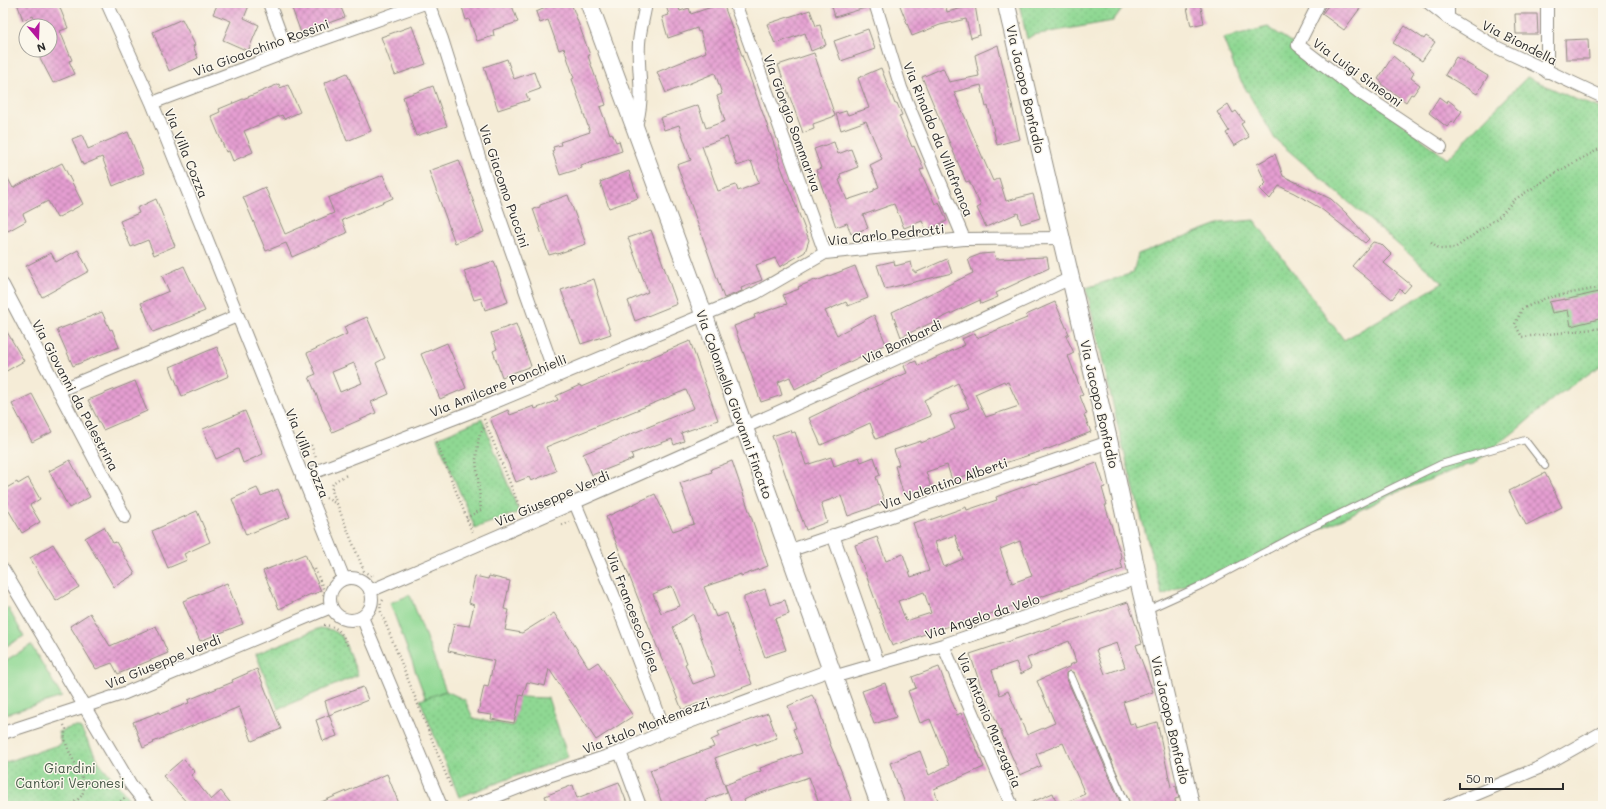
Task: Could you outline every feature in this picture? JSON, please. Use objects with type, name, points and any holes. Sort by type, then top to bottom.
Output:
[{"type":"main road","name":"Via Colonnello Giovanni Fincato","points":[[588,3],[704,315],[831,674],[880,806]]},
{"type":"main road","name":"Via Jacopo Bonfadio","points":[[1006,3],[1109,442],[1138,578],[1191,806]]},
{"type":"street","name":"Via Villa Cozza","points":[[107,3],[152,103],[344,580]]},
{"type":"street","points":[[269,3],[287,52]]},
{"type":"street","name":"Via Gioacchino Rossini","points":[[152,103],[287,52],[425,3]]},
{"type":"street","name":"Via Giacomo Puccini","points":[[428,3],[442,39],[486,179],[556,377]]},
{"type":"street","points":[[635,128],[642,97],[639,43],[646,3]]},
{"type":"street","name":"Via Giorgio Sommariva","points":[[735,3],[825,253]]},
{"type":"street","name":"Via Rinaldo da Villafranca","points":[[875,3],[902,88],[964,239]]},
{"type":"street","name":"Via Luigi Simeoni","points":[[1319,3],[1298,45],[1359,92],[1442,147]]},
{"type":"street","name":"Via Biondella","points":[[1429,3],[1448,18],[1496,47],[1603,98]]},
{"type":"street","points":[[1448,3],[1448,18]]},
{"type":"street","points":[[1547,3],[1547,72]]},
{"type":"street","name":"Via Carlo Pedrotti","points":[[704,315],[756,293],[825,253],[964,239],[1061,238]]},
{"type":"street","name":"Via Bombardi","points":[[744,428],[856,378],[1070,278]]},
{"type":"street","name":"Via Giovanni da Palestrina","points":[[3,285],[6,299],[58,391],[124,517]]},
{"type":"street","name":"Via Amilcare Ponchielli","points":[[302,477],[476,410],[704,315]]},
{"type":"street","points":[[58,391],[237,316]]},
{"type":"street","name":"Via Giuseppe Verdi","points":[[370,591],[575,503],[744,428]]},
{"type":"street","name":"Via Valentino Alberti","points":[[788,551],[1109,442]]},
{"type":"street","name":"Via Francesco Cilea","points":[[575,503],[615,599],[665,732]]},
{"type":"street","points":[[833,535],[878,663]]},
{"type":"street","points":[[3,569],[131,785],[148,806]]},
{"type":"street","name":"Via Angelo da Velo","points":[[831,674],[943,645],[1138,578]]},
{"type":"street","points":[[356,579],[367,586],[370,591],[372,598],[371,606],[362,617],[355,620],[340,618],[331,607],[330,601],[332,590],[344,580],[356,579]]},
{"type":"street","name":"Via Giuseppe Verdi","points":[[3,733],[86,707],[124,693],[331,607]]},
{"type":"street","points":[[362,617],[441,806]]},
{"type":"street","name":"Via Antonio Marzagaia","points":[[943,645],[1012,806]]},
{"type":"street","name":"Via Italo Montemezzi","points":[[472,806],[620,752],[665,732],[831,674]]},
{"type":"street","points":[[1448,806],[1540,768],[1603,732]]},
{"type":"street","points":[[620,752],[640,806]]},
{"type":"lane","points":[[1146,611],[1202,585],[1300,533],[1441,464],[1526,440],[1545,466]]},
{"type":"lane","points":[[1070,675],[1127,806]]},
{"type":"path","points":[[1431,242],[1440,249],[1455,248],[1500,216],[1514,200],[1559,171],[1603,147]]},
{"type":"path","points":[[1603,287],[1546,298],[1522,309],[1516,324],[1522,337],[1603,328]]},
{"type":"path","points":[[480,418],[483,417],[522,513]]},
{"type":"path","points":[[466,518],[481,510],[476,460],[479,436],[486,425]]},
{"type":"path","points":[[441,434],[434,437],[466,518],[473,534],[480,531]]},
{"type":"path","points":[[316,472],[326,498],[337,504]]},
{"type":"path","points":[[351,473],[335,480],[332,484],[332,490],[364,571],[368,574],[374,575]]},
{"type":"path","points":[[515,516],[528,511]]},
{"type":"path","points":[[315,569],[325,593],[322,598]]},
{"type":"path","points":[[388,596],[380,605],[381,612],[451,787]]},
{"type":"path","points":[[322,625],[334,628],[342,633],[348,647]]},
{"type":"path","points":[[61,715],[66,729],[64,735],[67,748],[84,782],[83,792],[77,801],[65,806]]},
{"type":"green space","points":[[1019,3],[1126,3],[1113,21],[1033,35],[1027,39]]},
{"type":"green space","points":[[1268,27],[1344,77],[1447,159],[1527,77],[1577,100],[1603,109],[1603,364],[1555,397],[1471,466],[1467,465],[1395,493],[1285,546],[1162,595],[1123,448],[1086,288],[1133,273],[1138,254],[1221,223],[1254,220],[1344,340],[1443,283],[1275,139],[1237,74],[1223,38]]},
{"type":"green space","points":[[482,419],[519,512],[475,528],[437,438]]},
{"type":"green space","points":[[410,595],[446,691],[439,693],[437,729],[390,603]]},
{"type":"green space","points":[[8,608],[24,636],[3,648],[3,611]]},
{"type":"green space","points":[[320,628],[332,630],[342,636],[358,675],[278,709],[256,654]]},
{"type":"green space","points":[[31,645],[62,697],[3,715],[3,662]]},
{"type":"green space","points":[[446,691],[465,700],[473,718],[513,726],[519,697],[548,698],[568,757],[459,797],[420,700]]},
{"type":"green space","name":"Giardini Cantori Veronesi","points":[[72,727],[78,727],[81,729],[99,762],[135,806],[3,806],[3,763],[61,744],[58,732]]},
{"type":"building","points":[[17,3],[58,3],[68,28],[60,31],[72,60],[69,61],[75,74],[53,83],[40,58],[58,58],[58,18],[34,18],[33,16],[22,18]]},
{"type":"building","points":[[218,3],[250,3],[244,18],[259,25],[248,51],[223,40],[231,21],[213,14]]},
{"type":"building","points":[[290,3],[339,3],[345,17],[301,33]]},
{"type":"building","points":[[473,3],[511,3],[518,22],[493,30],[494,36],[477,41],[469,19],[466,20],[462,7]]},
{"type":"building","points":[[541,3],[571,3],[606,105],[600,107],[610,134],[612,133],[616,142],[619,141],[622,151],[581,165],[582,168],[560,175],[552,151],[554,150],[553,147],[561,145],[560,142],[590,132],[572,79],[574,78],[564,48],[559,50],[548,20],[540,23],[536,12],[543,9]]},
{"type":"building","points":[[665,3],[677,3],[680,11],[689,8],[691,14],[723,3],[779,158],[778,159],[809,240],[805,252],[780,267],[775,258],[756,265],[762,280],[741,288],[742,291],[724,298],[677,165],[691,160],[679,125],[664,130],[660,118],[698,105],[706,128],[725,121],[717,96],[722,94],[715,73],[666,93],[657,72],[706,52],[700,31],[698,32],[697,28],[668,38],[662,17],[669,15]],"holes":[[[727,137],[737,166],[751,161],[759,183],[738,191],[736,185],[718,191],[702,146]]]},
{"type":"building","points":[[831,3],[868,3],[868,7],[835,17]]},
{"type":"building","points":[[899,3],[945,3],[947,12],[975,5],[980,35],[971,38],[966,19],[940,25],[912,36]]},
{"type":"building","points":[[1186,3],[1200,3],[1204,23],[1191,26]]},
{"type":"building","points":[[1330,3],[1364,3],[1344,30],[1322,14]]},
{"type":"building","points":[[810,10],[816,26],[820,25],[826,45],[811,51],[805,33],[775,44],[767,24]]},
{"type":"building","points":[[1515,14],[1537,14],[1538,34],[1516,34]]},
{"type":"building","points":[[182,19],[195,45],[193,46],[198,58],[169,71],[153,32]]},
{"type":"building","points":[[412,26],[426,64],[395,75],[381,37]]},
{"type":"building","points":[[1405,26],[1424,39],[1426,36],[1435,42],[1422,61],[1393,43]]},
{"type":"building","points":[[868,29],[875,49],[841,61],[834,41]]},
{"type":"building","points":[[1588,39],[1589,59],[1566,59],[1565,40]]},
{"type":"building","points":[[998,45],[1020,139],[997,145],[988,106],[986,107],[981,85],[954,92],[993,181],[999,178],[1006,201],[1033,194],[1040,218],[1021,224],[1018,213],[986,227],[977,208],[981,206],[969,181],[966,182],[922,77],[943,68],[949,82],[979,76],[975,55]]},
{"type":"building","points":[[814,53],[835,116],[813,124],[814,129],[803,133],[778,65]]},
{"type":"building","points":[[1393,56],[1414,73],[1411,78],[1420,85],[1413,95],[1411,94],[1406,102],[1381,84],[1382,82],[1378,79]]},
{"type":"building","points":[[1456,57],[1488,76],[1477,94],[1445,75]]},
{"type":"building","points":[[507,59],[514,79],[534,72],[540,89],[526,94],[529,100],[498,110],[484,67]]},
{"type":"building","points":[[881,68],[895,104],[897,103],[902,115],[899,116],[912,147],[914,146],[924,169],[920,170],[935,204],[939,202],[947,221],[926,230],[922,221],[904,228],[894,204],[863,215],[868,228],[851,234],[847,223],[836,227],[816,170],[821,168],[814,149],[834,142],[838,154],[851,149],[858,167],[840,174],[841,179],[839,180],[847,200],[874,191],[874,189],[879,187],[870,165],[882,159],[866,121],[841,130],[836,114],[846,111],[848,115],[869,108],[858,78]]},
{"type":"building","points":[[347,73],[371,131],[347,141],[324,83]]},
{"type":"building","points":[[279,84],[280,88],[288,85],[300,112],[284,119],[282,115],[244,131],[253,152],[233,161],[229,151],[226,152],[211,116],[220,112],[219,109]]},
{"type":"building","points":[[433,86],[447,126],[416,136],[403,97]]},
{"type":"building","points":[[1439,97],[1447,103],[1448,100],[1462,111],[1454,123],[1452,121],[1447,127],[1429,113]]},
{"type":"building","points":[[1228,104],[1233,113],[1236,111],[1244,122],[1241,124],[1249,137],[1234,146],[1226,133],[1229,131],[1217,112]]},
{"type":"building","points":[[128,132],[144,173],[113,186],[102,157],[83,165],[72,139],[82,135],[88,149]]},
{"type":"building","points":[[1275,154],[1283,176],[1331,199],[1347,214],[1369,239],[1365,243],[1320,208],[1279,186],[1270,199],[1260,189],[1266,183],[1257,164]]},
{"type":"building","points":[[459,160],[484,232],[455,243],[429,171]]},
{"type":"building","points":[[62,163],[83,204],[57,218],[48,201],[23,214],[26,221],[8,231],[3,222],[3,169],[13,188]]},
{"type":"building","points":[[629,171],[638,198],[609,208],[600,182]]},
{"type":"building","points":[[383,175],[393,198],[342,220],[347,233],[292,257],[286,243],[266,251],[243,197],[265,187],[285,234],[334,213],[328,198]]},
{"type":"building","points":[[568,195],[586,244],[557,254],[549,255],[533,209]]},
{"type":"building","points":[[156,199],[175,246],[154,255],[148,240],[131,247],[120,221],[139,213],[137,208]]},
{"type":"building","points":[[651,230],[677,304],[635,321],[628,301],[648,292],[628,238]]},
{"type":"building","points":[[1373,242],[1381,244],[1392,255],[1384,263],[1411,285],[1404,293],[1400,289],[1392,299],[1352,266]]},
{"type":"building","points":[[78,250],[89,271],[42,297],[26,266],[51,253],[56,262]]},
{"type":"building","points":[[994,253],[996,259],[1047,257],[1049,268],[996,293],[998,297],[981,304],[980,300],[901,337],[892,312],[973,273],[968,259],[981,254]]},
{"type":"building","points":[[947,259],[952,273],[885,289],[877,265],[894,261],[895,266],[911,262],[915,273]]},
{"type":"building","points":[[494,261],[508,302],[485,310],[481,298],[474,300],[464,271]]},
{"type":"building","points":[[184,266],[205,311],[153,332],[141,303],[169,291],[162,276]]},
{"type":"building","points":[[855,266],[868,298],[848,306],[846,302],[825,311],[837,335],[874,315],[886,344],[795,389],[790,377],[778,382],[782,395],[761,402],[734,326],[755,318],[754,315],[787,304],[783,295],[799,289],[798,287]]},
{"type":"building","points":[[594,279],[597,293],[611,334],[581,344],[561,290]]},
{"type":"building","points":[[1598,292],[1603,318],[1571,326],[1568,310],[1552,313],[1549,302],[1565,300]]},
{"type":"building","points":[[1055,302],[1069,334],[1066,336],[1074,353],[1068,356],[1083,395],[1080,396],[1087,414],[1084,415],[1091,432],[1048,449],[952,480],[947,465],[926,472],[931,487],[904,496],[895,466],[899,465],[894,450],[921,441],[921,443],[955,429],[950,416],[969,408],[958,383],[924,400],[931,416],[876,439],[870,423],[821,445],[809,418],[867,390],[907,373],[904,366],[916,361],[918,366],[965,345],[962,339],[975,333],[977,338],[1027,318],[1026,315]],"holes":[[[1004,381],[1005,383],[1008,382],[1019,406],[986,417],[975,394]]]},
{"type":"building","points":[[102,312],[110,330],[112,329],[119,347],[73,366],[57,330]]},
{"type":"building","points":[[367,317],[385,358],[376,363],[389,394],[371,402],[376,413],[332,432],[309,377],[316,374],[307,353],[347,334],[344,327]],"holes":[[[354,363],[362,383],[340,392],[332,372]]]},
{"type":"building","points":[[516,324],[531,366],[502,377],[493,351],[497,349],[491,333]]},
{"type":"building","points":[[3,325],[24,361],[3,373]]},
{"type":"building","points":[[690,341],[718,420],[681,433],[684,441],[674,445],[672,439],[631,454],[633,459],[592,475],[583,454],[694,408],[686,390],[546,447],[556,471],[531,481],[529,477],[516,482],[490,418],[508,410],[510,415],[534,406],[535,409],[558,400],[556,396],[580,385],[581,387]]},
{"type":"building","points":[[447,343],[466,388],[440,399],[421,354]]},
{"type":"building","points":[[217,347],[229,376],[182,396],[170,367]]},
{"type":"building","points":[[135,381],[147,411],[103,430],[88,400]]},
{"type":"building","points":[[32,394],[52,432],[32,442],[12,404]]},
{"type":"building","points":[[245,411],[263,454],[243,463],[238,449],[216,459],[203,429]]},
{"type":"building","points":[[790,430],[791,433],[795,432],[806,465],[831,457],[834,466],[859,457],[861,462],[874,457],[880,475],[876,477],[885,503],[848,516],[841,496],[821,503],[827,522],[806,530],[772,436]]},
{"type":"building","points":[[70,460],[90,497],[69,508],[49,471]]},
{"type":"building","points":[[732,461],[768,566],[704,587],[716,617],[727,613],[752,684],[722,695],[721,694],[682,710],[606,517],[655,494],[673,531],[694,524],[680,483],[712,472],[711,469]],"holes":[[[672,586],[680,606],[661,613],[653,594]],[[693,614],[715,676],[693,684],[685,664],[687,663],[673,627]]]},
{"type":"building","points":[[1097,463],[1105,487],[1102,488],[1107,505],[1105,505],[1122,559],[1120,560],[1123,569],[984,616],[936,630],[892,646],[855,545],[877,537],[886,561],[903,554],[911,577],[929,571],[913,523],[926,519],[927,521],[966,507],[967,510],[997,500],[996,497],[1034,483],[1035,484]],"holes":[[[955,535],[963,559],[944,567],[935,542]],[[1020,541],[1032,576],[1012,583],[1000,549]],[[924,592],[931,613],[906,621],[898,601]]]},
{"type":"building","points":[[1545,473],[1562,507],[1526,525],[1509,491]]},
{"type":"building","points":[[28,478],[40,499],[30,505],[40,522],[22,533],[3,501],[3,490]]},
{"type":"building","points":[[257,488],[261,496],[278,489],[290,517],[246,535],[232,499]]},
{"type":"building","points":[[197,511],[210,542],[184,554],[187,560],[168,568],[152,531]]},
{"type":"building","points":[[104,527],[113,543],[116,542],[135,574],[114,587],[85,538]]},
{"type":"building","points":[[53,544],[79,587],[56,601],[30,558]]},
{"type":"building","points":[[305,554],[321,591],[279,609],[263,571]]},
{"type":"building","points":[[475,576],[488,579],[489,576],[510,581],[504,609],[509,610],[505,630],[522,633],[554,613],[589,668],[598,662],[633,716],[596,740],[549,669],[545,686],[527,682],[523,696],[520,695],[514,723],[491,719],[492,715],[478,713],[484,686],[488,687],[494,661],[448,651],[454,624],[469,626],[474,605],[469,603]]},
{"type":"building","points":[[227,583],[243,624],[200,641],[183,601]]},
{"type":"building","points":[[765,589],[770,605],[785,600],[789,614],[775,619],[786,650],[765,657],[744,602],[744,597]]},
{"type":"building","points":[[1128,602],[1142,643],[1136,645],[1153,692],[1123,702],[1130,724],[1134,723],[1136,728],[1157,722],[1171,787],[1176,786],[1179,798],[1175,799],[1176,806],[1131,806],[1074,673],[1070,671],[1066,673],[1066,677],[1122,806],[1058,806],[1085,794],[1063,743],[1036,754],[1041,766],[1020,775],[980,684],[970,654]],"holes":[[[1069,641],[1076,662],[1070,665],[1071,666],[1037,681],[1055,723],[1027,735],[1008,691],[1000,695],[992,670],[1016,662],[1021,674],[1031,668],[1027,658]],[[1117,643],[1125,667],[1105,674],[1096,650]]]},
{"type":"building","points":[[90,613],[110,646],[156,626],[168,653],[118,674],[112,663],[96,669],[70,626]]},
{"type":"building","points":[[939,667],[957,715],[961,713],[984,767],[934,789],[940,806],[906,806],[890,763],[920,751],[929,775],[949,765],[930,719],[920,723],[908,691],[916,688],[912,677]]},
{"type":"building","points":[[257,669],[281,729],[252,741],[239,707],[153,742],[154,743],[143,748],[133,722],[189,703],[188,700],[233,682],[232,680]]},
{"type":"building","points":[[885,683],[896,717],[874,724],[862,691]]},
{"type":"building","points":[[363,687],[368,700],[329,715],[325,701]]},
{"type":"building","points":[[812,695],[818,706],[830,744],[853,806],[820,806],[809,777],[752,796],[744,800],[745,803],[738,806],[733,806],[725,785],[761,771],[760,768],[802,753],[793,729],[796,728],[788,706]]},
{"type":"building","points":[[768,713],[777,738],[756,745],[756,743],[715,758],[727,792],[706,800],[708,806],[663,806],[650,770],[714,747],[711,740],[720,736],[718,732]]},
{"type":"building","points":[[329,715],[337,736],[323,741],[316,720]]},
{"type":"building","points":[[183,759],[195,772],[191,775],[211,800],[221,791],[233,806],[190,806],[163,776]]},
{"type":"building","points":[[387,774],[400,806],[312,806]]},
{"type":"building","points":[[619,782],[628,806],[549,806],[545,796],[573,785],[577,798]]},
{"type":"building","points":[[1053,793],[1058,806],[1023,806]]}]
